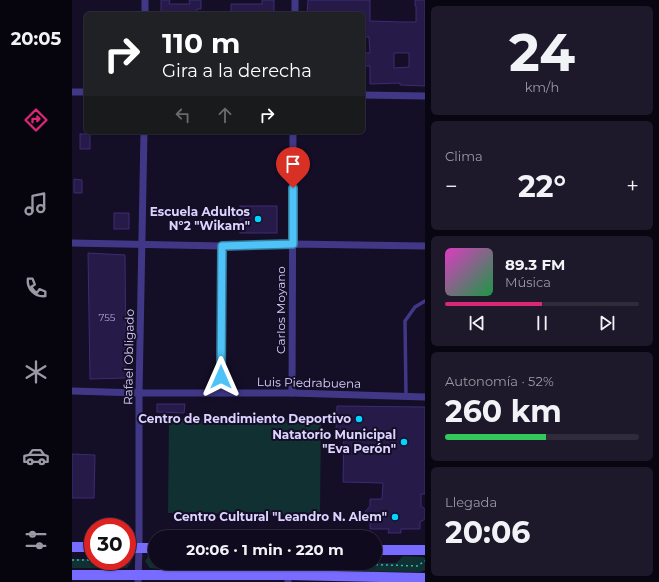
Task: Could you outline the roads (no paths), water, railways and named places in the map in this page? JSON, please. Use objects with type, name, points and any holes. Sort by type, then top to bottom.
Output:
[{"type":"main road","points":[[72,547],[84,547]]},
{"type":"main road","points":[[139,548],[148,548]]},
{"type":"main road","points":[[382,550],[425,550]]},
{"type":"main road","points":[[300,570],[311,575]]},
{"type":"main road","points":[[72,575],[138,579],[288,578],[311,575],[425,578]]},
{"type":"street","points":[[145,0],[145,12]]},
{"type":"street","points":[[295,0],[295,12]]},
{"type":"street","points":[[72,92],[84,92]]},
{"type":"street","points":[[365,95],[425,96]]},
{"type":"street","name":"Rafael Obligado","points":[[138,579],[138,393],[143,244],[144,134]]},
{"type":"street","name":"Carlos Moyano","points":[[292,393],[293,134]]},
{"type":"street","points":[[72,242],[222,246],[293,244],[425,246]]},
{"type":"street","points":[[221,392],[222,246]]},
{"type":"street","name":"Luis Piedrabuena","points":[[72,390],[138,393],[221,392],[425,397]]},
{"type":"lane","points":[[406,396],[405,321],[415,307],[425,301]]},
{"type":"place","name":"Escuela Adultos N°2 \"Wikam\"","points":[[258,219]]},
{"type":"place","name":"Centro de Rendimiento Deportivo","points":[[359,419]]},
{"type":"place","name":"Natatorio Municipal \"Eva Perón\"","points":[[404,442]]},
{"type":"place","name":"Centro Cultural \"Leandro N. Alem\"","points":[[395,517]]}]
